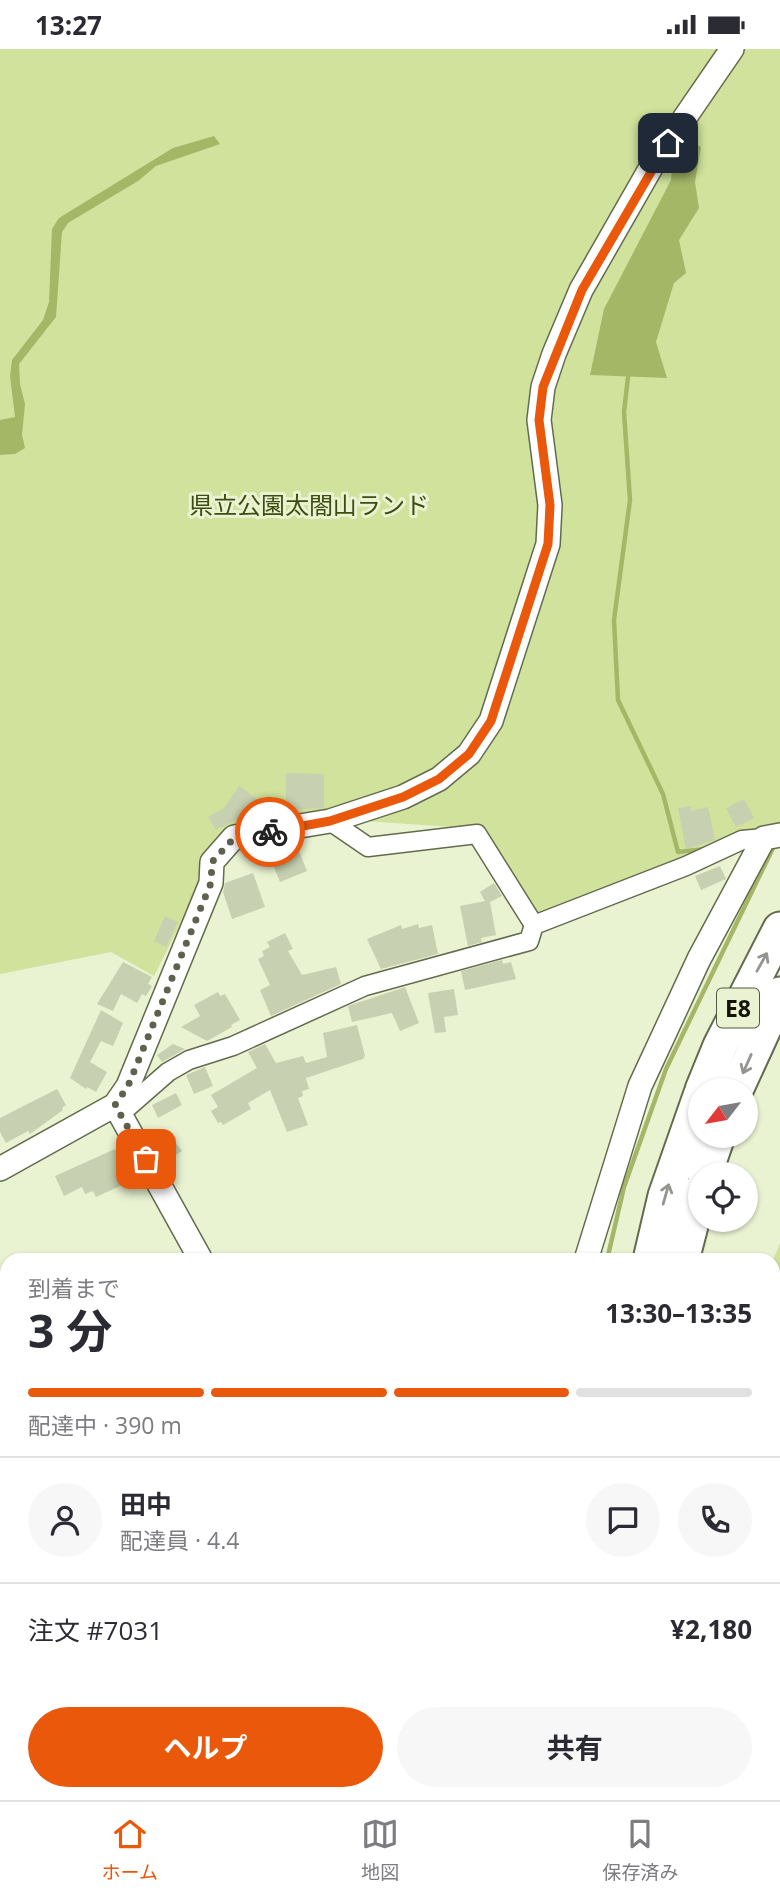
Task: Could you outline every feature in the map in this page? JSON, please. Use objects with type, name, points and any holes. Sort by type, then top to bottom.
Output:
[{"type":"highway","name":"E8","points":[[707,1078],[720,1046],[780,929]]},
{"type":"highway","name":"E8","points":[[742,1078],[780,994]]},
{"type":"highway","points":[[652,1253],[665,1196],[688,1130]]},
{"type":"highway","points":[[684,1253],[689,1232]]},
{"type":"street","points":[[117,1109],[211,883],[212,862],[234,838],[330,821],[403,797],[439,779],[469,754],[491,721],[548,544],[550,505],[539,420],[543,387],[554,353],[582,290],[653,165],[732,49]]},
{"type":"street","points":[[330,821],[368,847],[477,834],[534,926]]},
{"type":"street","points":[[534,926],[686,866],[742,840],[772,837]]},
{"type":"street","points":[[588,1253],[640,1086],[699,959],[772,837]]},
{"type":"street","points":[[0,1169],[117,1109],[168,1072],[189,1061],[233,1046],[365,986],[529,941],[534,926]]},
{"type":"street","points":[[117,1109],[197,1253]]},
{"type":"green space","name":"県立公園太閤山ランド","points":[[0,49],[780,49],[780,828],[755,829],[533,914],[482,829],[349,820],[236,825],[212,862],[154,976],[111,952],[0,974]]},
{"type":"shaded area","points":[[214,136],[220,144],[156,166],[138,181],[68,223],[62,232],[56,317],[19,364],[25,404],[22,435],[25,448],[15,454],[0,455],[0,420],[15,417],[10,376],[12,360],[43,320],[49,302],[52,229],[59,218],[173,148]]},
{"type":"shaded area","points":[[689,140],[701,147],[695,182],[699,208],[679,240],[686,273],[674,283],[656,342],[667,378],[590,375],[604,309],[671,180],[673,160]]},
{"type":"building","points":[[286,773],[324,774],[324,808],[286,810]]},
{"type":"building","points":[[239,786],[260,801],[251,812],[216,830],[208,817],[224,808]]},
{"type":"building","points":[[744,799],[754,818],[736,827],[726,808]]},
{"type":"building","points":[[691,806],[691,811],[708,807],[715,840],[686,849],[678,808]]},
{"type":"building","points":[[297,846],[307,871],[280,882],[270,857]]},
{"type":"building","points":[[720,866],[726,879],[701,890],[695,876]]},
{"type":"building","points":[[253,873],[265,907],[232,919],[223,892],[225,883]]},
{"type":"building","points":[[494,883],[502,896],[490,902],[496,935],[481,938],[482,942],[468,946],[460,906],[485,901],[480,892]]},
{"type":"building","points":[[165,916],[178,922],[166,947],[154,941]]},
{"type":"building","points":[[418,924],[419,928],[432,925],[438,954],[381,969],[367,939],[401,925],[402,929]]},
{"type":"building","points":[[285,933],[293,949],[288,951],[302,975],[336,967],[341,984],[271,1016],[260,990],[270,985],[258,959],[264,956],[262,951],[270,947],[267,942]]},
{"type":"building","points":[[502,960],[503,964],[511,962],[516,979],[465,990],[461,971]]},
{"type":"building","points":[[123,962],[152,977],[148,984],[152,986],[146,996],[142,994],[137,1003],[121,994],[113,1011],[97,1004]]},
{"type":"building","points":[[405,987],[419,1023],[400,1031],[392,1013],[352,1022],[348,1006]]},
{"type":"building","points":[[454,989],[458,1015],[444,1017],[446,1032],[435,1033],[428,993]]},
{"type":"building","points":[[218,992],[220,996],[225,994],[240,1020],[207,1041],[181,1027],[200,1016],[194,1005]]},
{"type":"building","points":[[101,1010],[123,1023],[113,1046],[101,1041],[90,1062],[107,1072],[96,1092],[70,1078]]},
{"type":"building","points":[[357,1025],[365,1056],[363,1059],[306,1078],[309,1089],[302,1091],[303,1096],[298,1098],[308,1125],[287,1132],[270,1090],[248,1103],[251,1109],[223,1125],[218,1123],[211,1111],[218,1107],[211,1095],[257,1068],[248,1052],[265,1044],[276,1063],[303,1056],[306,1063],[327,1057],[323,1033]]},
{"type":"building","points":[[173,1044],[185,1049],[162,1062],[157,1055]]},
{"type":"building","points":[[205,1067],[213,1086],[194,1094],[186,1075]]},
{"type":"building","points":[[57,1089],[66,1105],[63,1110],[30,1134],[28,1131],[6,1143],[0,1132],[0,1118]]},
{"type":"building","points":[[176,1093],[182,1105],[158,1118],[152,1105]]},
{"type":"building","points":[[169,1134],[182,1151],[164,1162],[153,1144]]},
{"type":"building","points":[[115,1149],[120,1161],[126,1159],[132,1170],[125,1173],[129,1182],[96,1197],[93,1191],[85,1194],[82,1187],[64,1196],[55,1176]]},
{"type":"waterway","points":[[628,377],[624,412],[630,500],[614,620],[618,700],[663,794],[678,852],[706,849]]},
{"type":"waterway","points":[[609,1253],[624,1187],[666,1069],[775,844]]},
{"type":"way so far","points":[[146,1159],[115,1105],[128,1086],[190,936],[211,883],[212,862],[234,838],[270,832]]},
{"type":"route","points":[[270,832],[330,821],[403,797],[439,779],[469,754],[491,721],[507,679],[548,544],[550,505],[539,420],[543,387],[554,353],[582,290],[668,143]]}]
